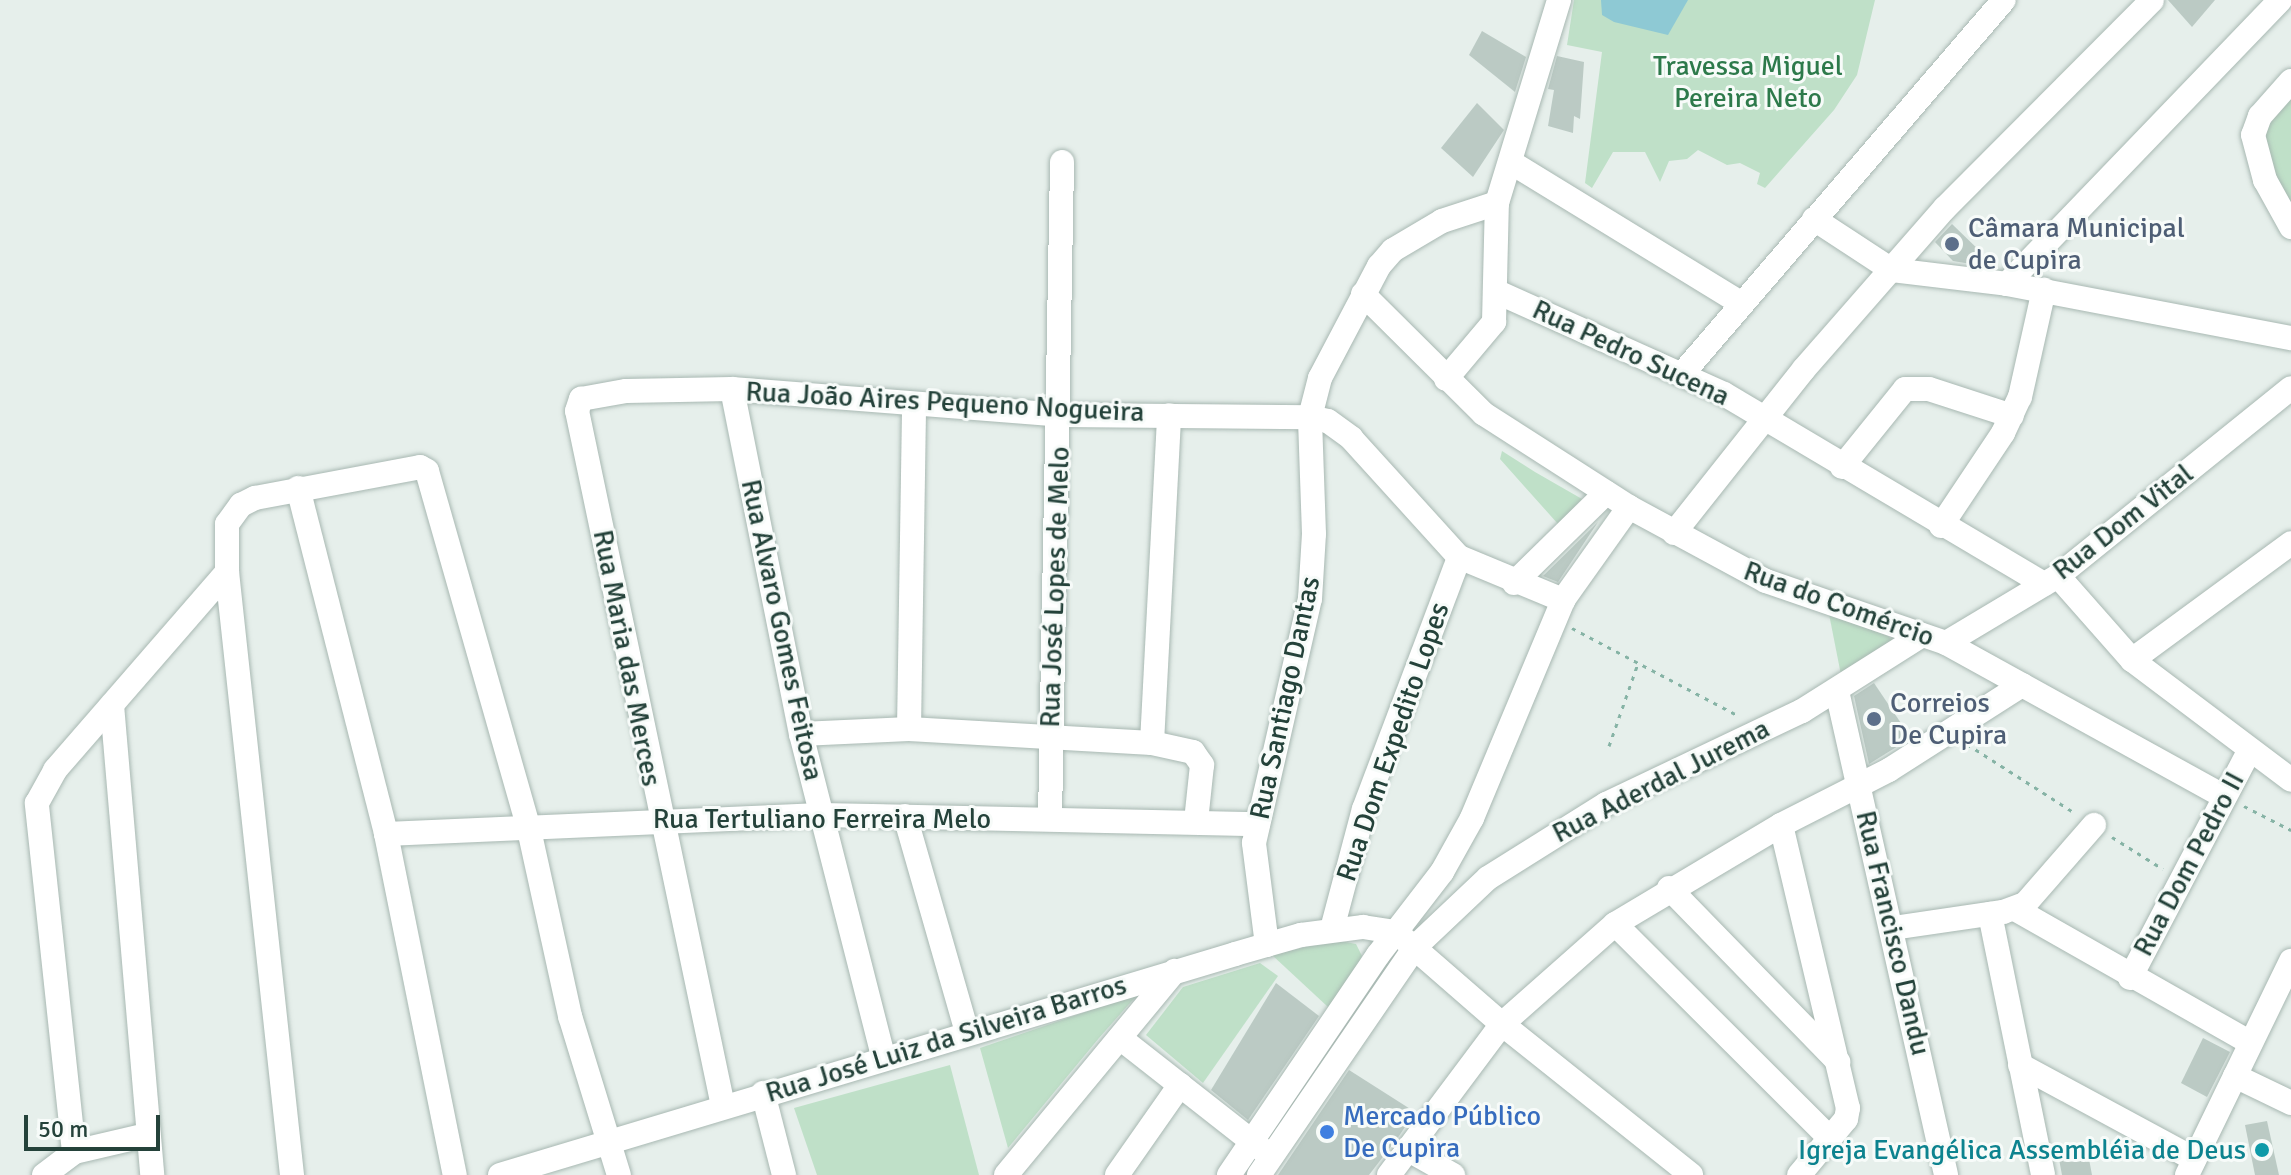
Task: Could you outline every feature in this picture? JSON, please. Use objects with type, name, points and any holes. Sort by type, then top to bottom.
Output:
[{"type":"street","points":[[1446,379],[1490,331],[1495,291],[1497,203],[1512,163],[1559,0]]},
{"type":"street","points":[[1683,373],[2004,0]]},
{"type":"street","points":[[1674,533],[1963,189],[2152,0]]},
{"type":"street","points":[[2007,284],[2280,0]]},
{"type":"street","points":[[2291,81],[2260,116],[2253,135],[2265,180],[2291,227]]},
{"type":"street","name":"Rua José Lopes de Melo","points":[[1050,819],[1061,415],[1062,162]]},
{"type":"street","points":[[1512,163],[1742,304]]},
{"type":"street","name":"Rua Santiago Dantas","points":[[1267,945],[1253,862],[1258,824],[1312,587],[1310,417],[1320,378],[1379,266],[1413,234],[1497,203]]},
{"type":"street","points":[[1814,219],[1892,270],[2044,290],[2291,338]]},
{"type":"street","points":[[1941,526],[2012,416],[2031,367],[2044,290]]},
{"type":"street","name":"Rua Pedro Sucena","points":[[1495,291],[1683,373],[1941,526],[2051,580],[2132,660],[2249,751],[2288,771]]},
{"type":"street","name":"Rua do Comércio","points":[[1363,294],[1446,379],[1506,429],[1629,507],[1766,581],[1946,643],[2223,796]]},
{"type":"street","name":"Rua Dom Vital","points":[[1946,643],[2051,580],[2291,388]]},
{"type":"street","name":"Rua João Aires Pequeno Nogueira","points":[[581,399],[626,391],[732,389],[1061,415],[1310,417]]},
{"type":"street","name":"Rua Alvaro Gomes Feitosa","points":[[732,389],[801,734],[883,1056]]},
{"type":"street","points":[[1842,467],[1905,389],[1929,389],[2012,416]]},
{"type":"street","name":"Rua Maria das Merces","points":[[581,399],[577,411],[660,820],[723,1106]]},
{"type":"street","points":[[909,729],[914,405]]},
{"type":"street","points":[[1152,743],[1169,415]]},
{"type":"street","points":[[1310,417],[1328,421],[1351,438],[1459,557],[1559,609]]},
{"type":"street","points":[[292,1175],[225,538],[233,514],[255,498],[420,467],[427,471],[528,825],[558,967],[619,1175]]},
{"type":"street","points":[[298,488],[386,834],[455,1175]]},
{"type":"street","points":[[1514,583],[1606,493]]},
{"type":"street","points":[[1120,1038],[1251,1142],[1266,1166],[1457,848],[1559,609],[1629,507]]},
{"type":"street","points":[[2132,660],[2291,543]]},
{"type":"street","name":"Rua Dom Expedito Lopes","points":[[1332,929],[1364,809],[1459,557]]},
{"type":"street","points":[[74,1152],[37,803],[55,770],[227,572]]},
{"type":"street","name":"Rua Aderdal Jurema","points":[[1405,939],[1488,878],[1606,804],[1837,691],[1922,635]]},
{"type":"street","points":[[1389,1175],[1502,1024],[1615,924],[1669,888],[1781,825],[1859,788],[2022,685]]},
{"type":"street","name":"Rua Francisco Dandu","points":[[1837,691],[1893,928],[1946,1175]]},
{"type":"street","points":[[44,1175],[74,1152],[146,1160],[112,705]]},
{"type":"street","points":[[801,734],[909,729],[1152,743],[1199,756],[1196,821]]},
{"type":"street","name":"Rua Dom Pedro II","points":[[2130,978],[2249,751]]},
{"type":"street","name":"Rua Tertuliano Ferreira Melo","points":[[386,834],[528,825],[821,815],[1258,824]]},
{"type":"street","points":[[905,816],[967,1032]]},
{"type":"street","points":[[1781,825],[1848,1112],[1799,1175]]},
{"type":"street","points":[[1893,928],[2015,909],[2034,897],[2094,825]]},
{"type":"street","points":[[1457,848],[1488,878]]},
{"type":"street","points":[[1669,888],[1838,1062]]},
{"type":"street","points":[[2015,909],[2130,978],[2251,1043]]},
{"type":"street","points":[[1990,914],[2043,1175]]},
{"type":"street","points":[[1615,924],[1830,1138]]},
{"type":"street","name":"Rua José Luiz da Silveira Barros","points":[[500,1175],[883,1056],[1267,945],[1332,929],[1405,939]]},
{"type":"street","points":[[1405,939],[1502,1024],[1691,1175]]},
{"type":"street","points":[[1229,1175],[1405,939]]},
{"type":"street","points":[[2020,1065],[2191,1167],[2291,961]]},
{"type":"street","points":[[1006,1175],[1175,971]]},
{"type":"street","points":[[2235,1076],[2291,1103]]},
{"type":"street","points":[[1117,1175],[1180,1085]]},
{"type":"street","points":[[763,1093],[784,1175]]},
{"type":"street","points":[[1407,1149],[1453,1175]]},
{"type":"path","points":[[1559,609],[1638,662],[1764,729]]},
{"type":"path","points":[[1609,746],[1638,662]]},
{"type":"path","points":[[1948,732],[2180,880]]},
{"type":"path","points":[[2223,796],[2291,830]]},
{"type":"green space","name":"Travessa Miguel Pereira Neto","points":[[1574,0],[1875,0],[1857,75],[1834,110],[1765,188],[1757,184],[1760,173],[1740,163],[1727,165],[1698,150],[1687,159],[1669,161],[1660,182],[1645,152],[1613,152],[1592,188],[1585,183],[1602,52],[1567,45]]},
{"type":"green space","points":[[2291,95],[2291,219],[2258,135]]},
{"type":"green space","points":[[1502,451],[1582,499],[1558,524],[1500,459]]},
{"type":"green space","points":[[1829,614],[1888,636],[1893,641],[1842,680]]},
{"type":"green space","points":[[1335,940],[1356,944],[1362,956],[1354,976],[1328,1007],[1272,955]]},
{"type":"green space","points":[[1260,963],[1278,976],[1203,1083],[1146,1035],[1183,987]]},
{"type":"green space","points":[[1138,994],[1099,1038],[1008,1148],[980,1048]]},
{"type":"green space","points":[[950,1065],[979,1175],[817,1175],[794,1108]]},
{"type":"water","points":[[1601,0],[1688,0],[1668,35],[1614,22],[1602,15]]},
{"type":"building","points":[[2168,0],[2215,0],[2192,27]]},
{"type":"building","points":[[1482,31],[1526,57],[1515,92],[1469,55]]},
{"type":"building","points":[[1557,56],[1584,62],[1580,119],[1574,116],[1573,133],[1548,126],[1554,90],[1548,89]]},
{"type":"building","points":[[1477,103],[1504,130],[1473,177],[1441,148]]},
{"type":"building","name":"Câmara Municipal de Cupira","points":[[1952,224],[1985,256],[1977,265],[1953,261],[1935,242]]},
{"type":"building","points":[[1598,522],[1558,582],[1543,576]]},
{"type":"building","name":"Correios De Cupira","points":[[1874,683],[1911,738],[1869,764],[1854,696]]},
{"type":"building","points":[[1276,983],[1319,1016],[1248,1120],[1211,1090]]},
{"type":"building","points":[[2203,1038],[2230,1052],[2207,1097],[2181,1083]]},
{"type":"building","points":[[1349,1070],[1415,1112],[1399,1136],[1369,1175],[1278,1175]]},
{"type":"building","name":"Igreja Evangélica Assembléia de Deus","points":[[2267,1121],[2279,1175],[2255,1175],[2245,1125]]},
{"type":"building","points":[[2086,1143],[2092,1175],[2062,1175],[2057,1148]]},
{"type":"place","name":"Câmara Municipal de Cupira","points":[[1952,244]]},
{"type":"place","name":"Correios De Cupira","points":[[1874,719]]},
{"type":"place","name":"Mercado Público De Cupira","points":[[1327,1132]]},
{"type":"place","name":"Igreja Evangélica Assembléia de Deus","points":[[2262,1150]]}]
